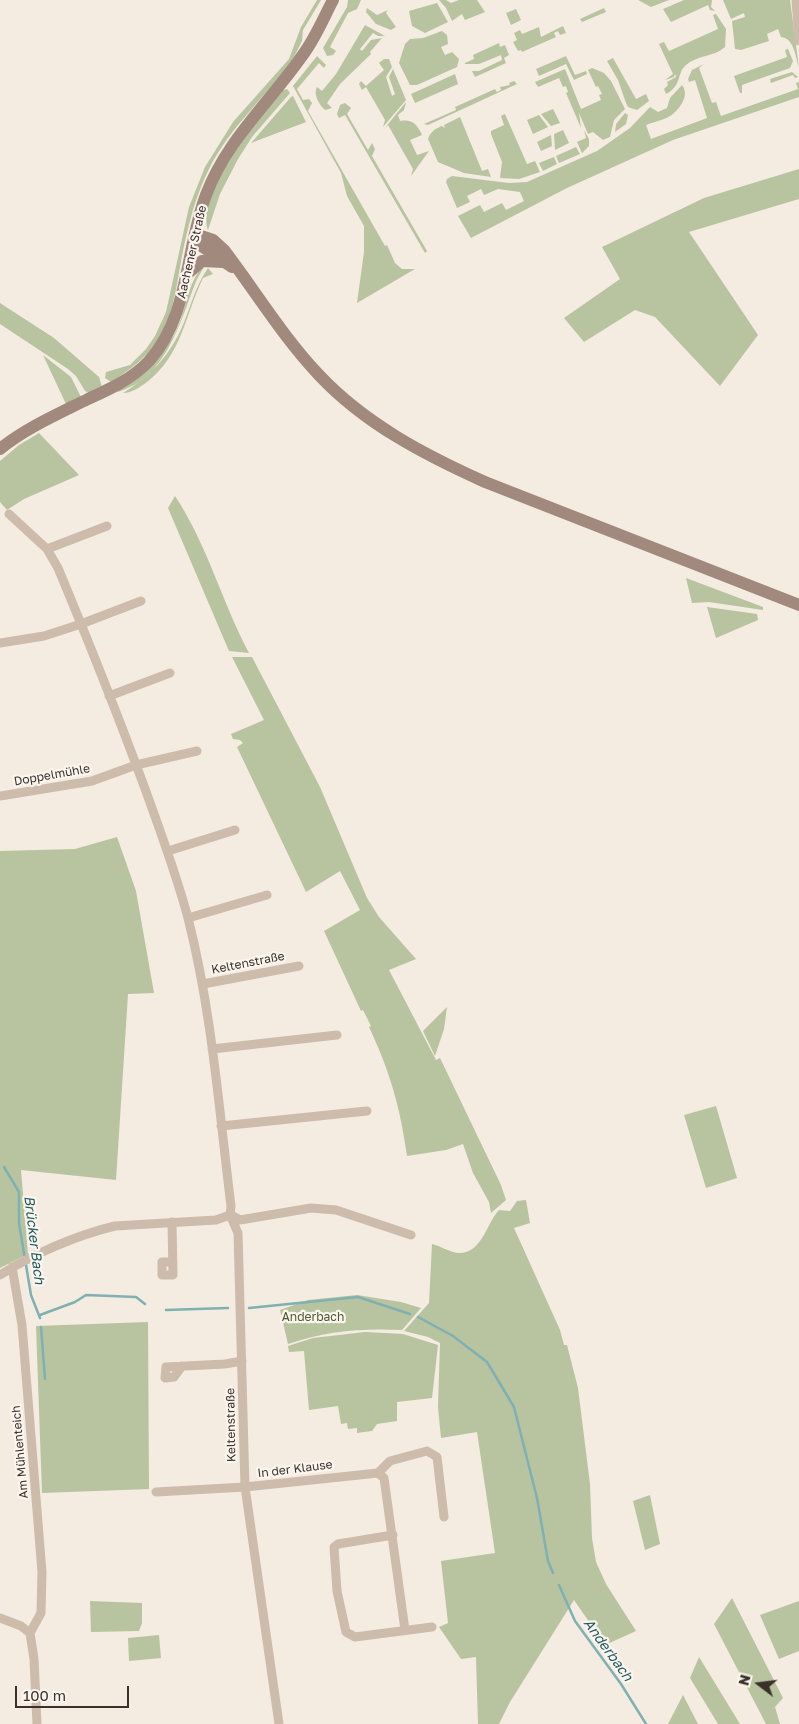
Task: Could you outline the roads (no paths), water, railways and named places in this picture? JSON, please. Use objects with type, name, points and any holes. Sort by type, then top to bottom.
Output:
[{"type":"main road","name":"Aachener Straße","points":[[0,450],[29,429],[124,381],[147,363],[170,330],[206,196],[226,153],[301,58],[313,40],[332,0]]},
{"type":"main road","points":[[195,234],[201,245],[236,269]]},
{"type":"main road","points":[[195,234],[216,243],[230,258],[236,269],[290,341],[320,376],[366,416],[397,438],[434,459],[485,482],[799,605]]},
{"type":"main road","points":[[186,275],[202,261],[224,262]]},
{"type":"street","points":[[796,0],[799,37]]},
{"type":"street","name":"Keltenstraße","points":[[9,514],[47,549],[58,568],[168,851],[188,918],[203,984],[231,1206],[230,1215],[238,1233],[245,1487],[280,1724]]},
{"type":"street","points":[[47,549],[108,526]]},
{"type":"street","points":[[0,642],[44,636],[141,601]]},
{"type":"street","points":[[109,696],[170,673]]},
{"type":"street","points":[[136,765],[196,751]]},
{"type":"street","name":"Doppelmühle","points":[[0,796],[92,781],[136,765]]},
{"type":"street","points":[[168,851],[235,830]]},
{"type":"street","points":[[188,918],[267,895]]},
{"type":"street","name":"Keltenstraße","points":[[203,984],[299,966]]},
{"type":"street","points":[[212,1049],[337,1035]]},
{"type":"street","points":[[221,1126],[367,1111]]},
{"type":"street","points":[[0,1275],[29,1258],[115,1226],[216,1220],[230,1215],[240,1220],[310,1208],[336,1210],[412,1234]]},
{"type":"street","points":[[172,1222],[173,1262]]},
{"type":"street","name":"Am Mühlenteich","points":[[16,1265],[42,1572],[41,1613],[30,1633]]},
{"type":"street","points":[[182,1366],[225,1364],[242,1360]]},
{"type":"street","name":"In der Klause","points":[[156,1492],[245,1487],[378,1473],[390,1461],[427,1451],[437,1457],[445,1517]]},
{"type":"street","points":[[378,1473],[384,1478],[405,1630]]},
{"type":"street","points":[[393,1535],[338,1544],[334,1547],[337,1591],[346,1632],[349,1636],[355,1637],[432,1627]]},
{"type":"street","points":[[0,1618],[21,1626],[30,1633],[34,1659],[37,1724]]},
{"type":"waterway","name":"Brücker Bach","points":[[4,1167],[19,1192],[19,1223],[31,1295],[40,1318]]},
{"type":"waterway","name":"Anderbach","points":[[40,1315],[75,1302],[86,1295],[136,1297],[145,1304]]},
{"type":"waterway","name":"Anderbach","points":[[249,1308],[358,1297],[410,1314]]},
{"type":"waterway","name":"Anderbach","points":[[166,1310],[228,1308]]},
{"type":"waterway","name":"Anderbach","points":[[418,1317],[453,1336],[487,1362],[514,1407],[537,1498],[548,1561],[553,1573]]},
{"type":"waterway","name":"Brücker Bach","points":[[41,1327],[45,1379]]},
{"type":"waterway","name":"Anderbach","points":[[559,1585],[575,1621],[621,1684],[646,1724]]}]
